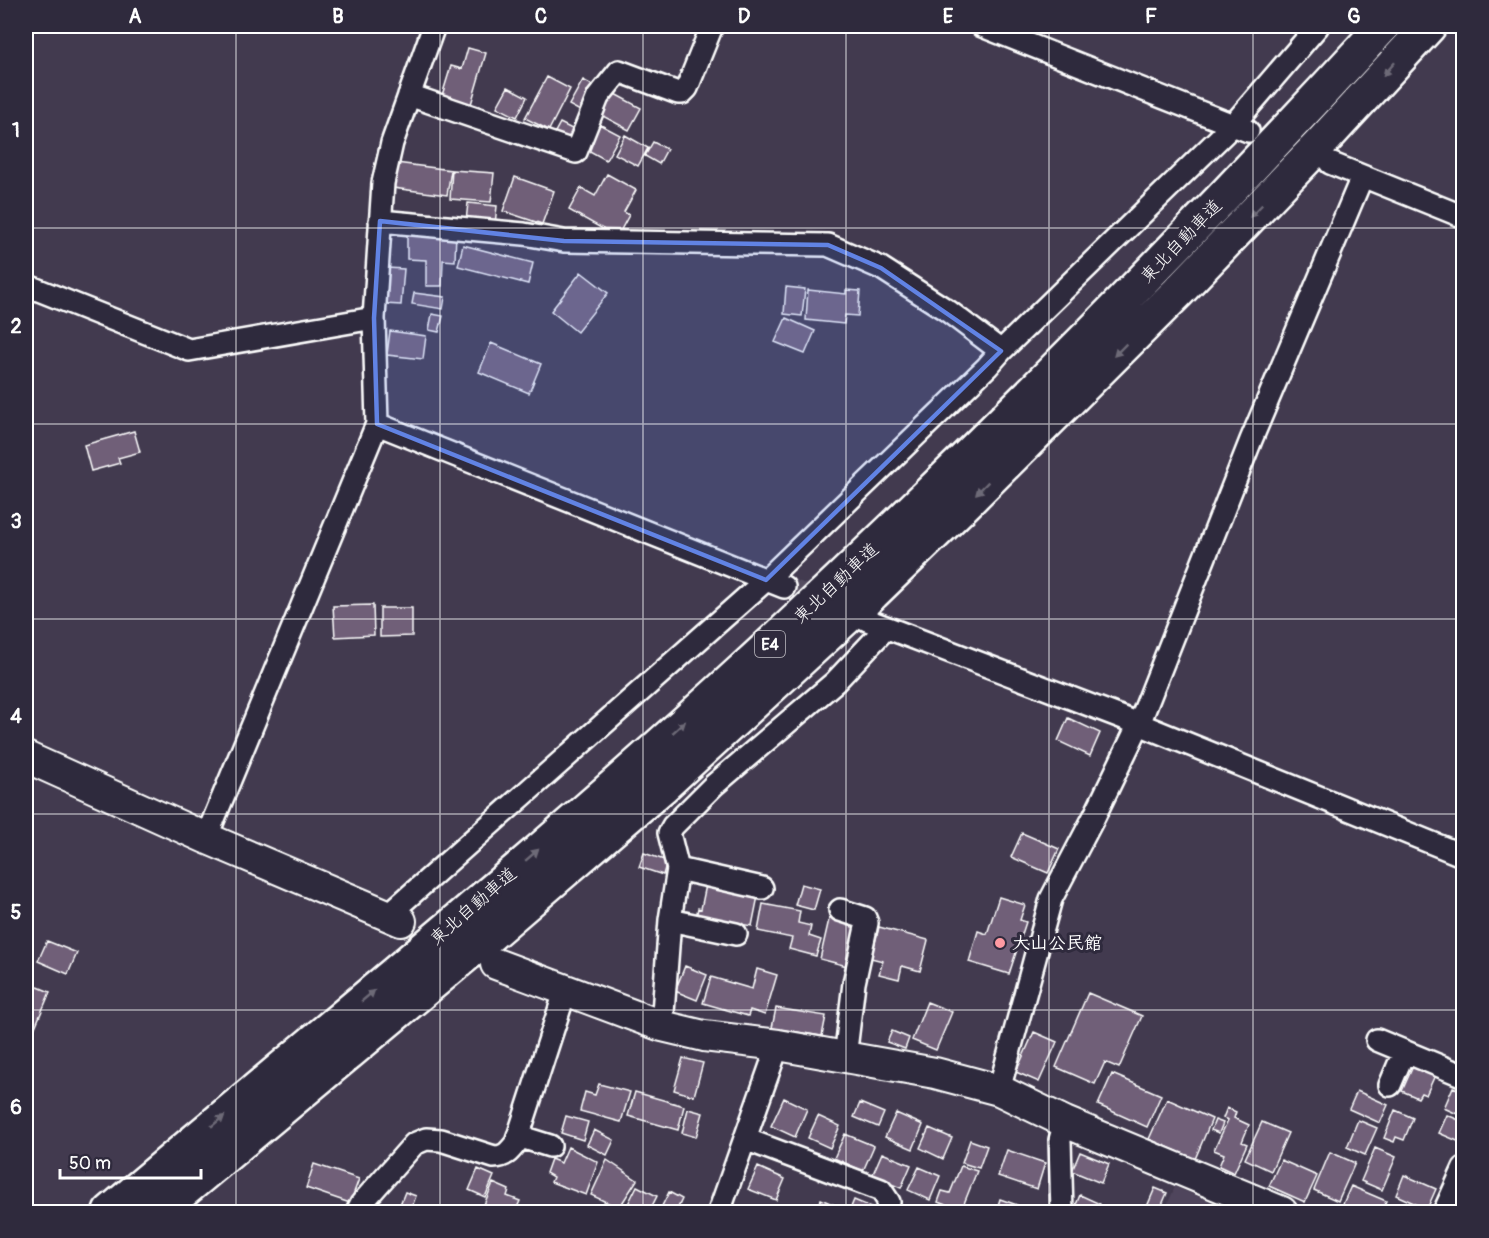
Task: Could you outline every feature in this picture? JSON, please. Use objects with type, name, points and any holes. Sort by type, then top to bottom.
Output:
[{"type":"highway","name":"東北自動車道","points":[[110,1212],[468,911],[762,652],[940,485],[1149,275],[1383,26]]},
{"type":"highway","name":"東北自動車道","points":[[158,1212],[492,934],[653,794],[873,593],[1177,293],[1322,142],[1429,26]]},
{"type":"street","points":[[206,838],[377,424],[374,318],[383,183],[392,143],[434,26]]},
{"type":"street","points":[[409,95],[576,152],[598,97],[619,71],[682,93],[687,88],[711,26]]},
{"type":"street","points":[[982,26],[1240,128]]},
{"type":"street","points":[[26,757],[206,838],[394,918],[775,583],[1001,351],[1240,128],[1318,26]]},
{"type":"street","points":[[1330,163],[1464,217]]},
{"type":"street","points":[[999,1090],[1051,898],[1094,817],[1139,723],[1251,440],[1362,177]]},
{"type":"street","points":[[380,221],[524,234],[564,241],[828,245],[881,268],[948,311],[1001,351]]},
{"type":"street","points":[[26,285],[189,350],[374,318]]},
{"type":"street","points":[[377,424],[775,583]]},
{"type":"street","points":[[662,1026],[670,920],[678,869],[669,833],[673,826],[714,785],[835,682],[877,624],[1139,723],[1464,856]]},
{"type":"street","points":[[678,869],[762,888]]},
{"type":"street","points":[[840,910],[865,918],[867,923],[854,983],[845,1058]]},
{"type":"street","points":[[670,920],[736,934]]},
{"type":"street","points":[[496,964],[662,1026],[704,1036],[778,1045],[935,1073],[999,1090],[1065,1122],[1282,1212]]},
{"type":"street","points":[[357,1212],[361,1204],[414,1144],[426,1139],[441,1140],[494,1157],[501,1157],[508,1153],[516,1143],[566,989]]},
{"type":"street","points":[[1377,1040],[1464,1076]]},
{"type":"street","points":[[719,1212],[778,1045]]},
{"type":"street","points":[[1390,1085],[1404,1052]]},
{"type":"street","points":[[1062,1212],[1060,1140],[1065,1122]]},
{"type":"street","points":[[518,1136],[550,1146]]},
{"type":"street","points":[[745,1139],[881,1190],[889,1202],[886,1212]]},
{"type":"street","points":[[1444,1212],[1464,1168]]},
{"type":"highlighted area","points":[[380,221],[564,241],[828,245],[881,268],[1001,351],[766,580],[377,424],[374,318]]},
{"type":"shaded area","points":[[1175,1187],[1235,1212],[1164,1212]]},
{"type":"building","points":[[468,48],[486,53],[469,111],[440,102],[451,66],[462,69]]},
{"type":"building","points":[[547,77],[570,89],[549,130],[525,118]]},
{"type":"building","points":[[583,80],[594,86],[580,111],[569,105]]},
{"type":"building","points":[[508,87],[527,97],[517,117],[497,107]]},
{"type":"building","points":[[611,92],[641,108],[629,130],[599,114]]},
{"type":"building","points":[[560,123],[578,132],[572,144],[554,134]]},
{"type":"building","points":[[599,124],[620,135],[606,160],[586,149]]},
{"type":"building","points":[[625,135],[648,148],[638,166],[615,154]]},
{"type":"building","points":[[653,142],[667,149],[659,164],[645,156]]},
{"type":"building","points":[[396,163],[451,170],[447,195],[393,188]]},
{"type":"building","points":[[452,170],[494,173],[491,202],[450,199]]},
{"type":"building","points":[[607,174],[636,190],[624,212],[629,215],[617,237],[569,210],[581,188],[595,196]]},
{"type":"building","points":[[515,177],[554,191],[542,224],[503,211]]},
{"type":"building","points":[[468,203],[497,206],[495,224],[466,221]]},
{"type":"building","points":[[407,230],[456,231],[455,261],[443,260],[442,286],[426,286],[426,260],[407,259]]},
{"type":"building","points":[[463,245],[533,263],[528,284],[458,266]]},
{"type":"building","points":[[387,268],[404,269],[401,305],[384,304]]},
{"type":"building","points":[[581,272],[608,293],[577,332],[551,311]]},
{"type":"building","points":[[786,287],[805,289],[802,316],[784,314]]},
{"type":"building","points":[[808,290],[846,294],[846,290],[860,291],[858,316],[845,315],[844,324],[806,320]]},
{"type":"building","points":[[414,293],[445,297],[443,309],[412,304]]},
{"type":"building","points":[[432,314],[443,316],[439,332],[429,330]]},
{"type":"building","points":[[786,318],[815,331],[805,354],[775,342]]},
{"type":"building","points":[[390,331],[426,336],[423,359],[387,355]]},
{"type":"building","points":[[491,343],[541,364],[529,393],[479,372]]},
{"type":"building","points":[[134,431],[140,452],[118,458],[120,463],[91,471],[84,445]]},
{"type":"building","points":[[373,605],[374,635],[335,637],[333,606]]},
{"type":"building","points":[[380,608],[412,608],[412,636],[380,637]]},
{"type":"building","points":[[1068,718],[1100,733],[1090,756],[1058,741]]},
{"type":"building","points":[[1022,833],[1059,849],[1048,873],[1011,857]]},
{"type":"building","points":[[644,853],[667,861],[663,875],[639,867]]},
{"type":"building","points":[[801,884],[820,889],[814,910],[795,905]]},
{"type":"building","points":[[706,885],[758,896],[752,926],[696,917],[698,908],[701,909]]},
{"type":"building","points":[[999,897],[1025,905],[1020,920],[1026,922],[1009,974],[969,962],[978,931],[987,934]]},
{"type":"building","points":[[763,904],[800,911],[798,923],[811,926],[809,936],[821,940],[816,956],[789,949],[792,938],[758,931]]},
{"type":"building","points":[[830,915],[861,923],[851,967],[820,959]]},
{"type":"building","points":[[879,927],[928,940],[920,971],[902,966],[899,979],[879,974],[883,961],[871,958]]},
{"type":"building","points":[[47,941],[77,953],[68,974],[38,961]]},
{"type":"building","points":[[685,966],[707,975],[697,1000],[675,991]]},
{"type":"building","points":[[757,969],[777,975],[765,1015],[750,1010],[748,1016],[703,1003],[711,977],[752,989]]},
{"type":"building","points":[[26,982],[50,992],[32,1034],[26,1031]]},
{"type":"building","points":[[1088,993],[1142,1016],[1119,1068],[1105,1062],[1095,1084],[1056,1067]]},
{"type":"building","points":[[927,1002],[952,1012],[936,1050],[912,1040]]},
{"type":"building","points":[[776,1008],[826,1016],[822,1036],[772,1028]]},
{"type":"building","points":[[892,1031],[909,1038],[905,1049],[887,1042]]},
{"type":"building","points":[[1034,1032],[1057,1042],[1039,1082],[1016,1072]]},
{"type":"building","points":[[683,1058],[703,1063],[694,1096],[674,1090]]},
{"type":"building","points":[[1414,1064],[1436,1073],[1426,1095],[1421,1093],[1418,1098],[1402,1091]]},
{"type":"building","points":[[1112,1074],[1161,1095],[1147,1127],[1098,1105]]},
{"type":"building","points":[[599,1084],[630,1092],[621,1122],[580,1111],[585,1092],[595,1095]]},
{"type":"building","points":[[1453,1087],[1464,1092],[1464,1117],[1444,1108]]},
{"type":"building","points":[[1357,1091],[1388,1105],[1380,1123],[1349,1109]]},
{"type":"building","points":[[635,1092],[684,1106],[678,1130],[628,1116]]},
{"type":"building","points":[[784,1098],[807,1109],[795,1137],[771,1126]]},
{"type":"building","points":[[1167,1099],[1212,1119],[1195,1159],[1149,1139]]},
{"type":"building","points":[[860,1103],[884,1113],[878,1127],[854,1117]]},
{"type":"building","points":[[1227,1108],[1236,1112],[1234,1118],[1249,1125],[1242,1142],[1247,1144],[1234,1173],[1219,1166],[1224,1154],[1214,1150],[1228,1120],[1223,1118]]},
{"type":"building","points":[[688,1109],[703,1113],[696,1137],[682,1133]]},
{"type":"building","points":[[1395,1110],[1413,1118],[1404,1140],[1396,1137],[1394,1142],[1384,1138]]},
{"type":"building","points":[[896,1113],[923,1125],[913,1149],[885,1137]]},
{"type":"building","points":[[1447,1115],[1464,1122],[1462,1143],[1439,1133]]},
{"type":"building","points":[[566,1116],[588,1122],[583,1140],[561,1133]]},
{"type":"building","points":[[818,1116],[840,1126],[830,1148],[808,1138]]},
{"type":"building","points":[[1215,1120],[1223,1123],[1219,1133],[1211,1130]]},
{"type":"building","points":[[1358,1120],[1377,1128],[1365,1155],[1347,1147]]},
{"type":"building","points":[[1262,1122],[1288,1133],[1271,1171],[1245,1159]]},
{"type":"building","points":[[929,1128],[952,1138],[943,1159],[920,1148]]},
{"type":"building","points":[[594,1130],[614,1140],[607,1155],[587,1145]]},
{"type":"building","points":[[845,1134],[874,1146],[863,1171],[834,1158]]},
{"type":"building","points":[[970,1140],[987,1146],[979,1168],[962,1163]]},
{"type":"building","points":[[568,1147],[598,1162],[586,1195],[551,1182],[553,1177],[546,1173],[551,1159],[561,1163]]},
{"type":"building","points":[[1375,1148],[1396,1157],[1382,1190],[1361,1181]]},
{"type":"building","points":[[1007,1150],[1045,1163],[1037,1189],[998,1176]]},
{"type":"building","points":[[1080,1152],[1109,1164],[1101,1183],[1072,1171]]},
{"type":"building","points":[[1330,1152],[1355,1163],[1338,1201],[1314,1190]]},
{"type":"building","points":[[882,1153],[911,1165],[901,1188],[872,1176]]},
{"type":"building","points":[[607,1160],[637,1180],[619,1208],[591,1195]]},
{"type":"building","points":[[1281,1160],[1317,1176],[1305,1202],[1269,1186]]},
{"type":"building","points":[[314,1164],[359,1179],[350,1203],[306,1188]]},
{"type":"building","points":[[961,1166],[977,1171],[961,1211],[938,1202],[942,1191],[950,1193]]},
{"type":"building","points":[[758,1167],[785,1179],[776,1200],[748,1189]]},
{"type":"building","points":[[919,1167],[940,1176],[930,1200],[908,1190]]},
{"type":"building","points":[[478,1169],[494,1176],[485,1197],[469,1190]]},
{"type":"building","points":[[1404,1175],[1436,1189],[1427,1209],[1396,1195]]},
{"type":"building","points":[[493,1183],[509,1190],[507,1196],[520,1201],[515,1212],[481,1212]]},
{"type":"building","points":[[637,1186],[657,1196],[649,1212],[637,1207],[635,1212],[624,1212]]},
{"type":"building","points":[[1351,1186],[1386,1201],[1381,1212],[1352,1212],[1353,1210],[1342,1206]]},
{"type":"building","points":[[1155,1188],[1167,1193],[1159,1212],[1146,1209]]},
{"type":"building","points":[[405,1192],[416,1196],[410,1212],[397,1212]]},
{"type":"building","points":[[669,1192],[682,1199],[676,1212],[659,1212]]},
{"type":"building","points":[[1080,1195],[1100,1204],[1096,1212],[1073,1212]]},
{"type":"building","points":[[821,1199],[846,1210],[845,1212],[816,1212]]},
{"type":"building","points":[[1000,1199],[1017,1205],[1015,1212],[996,1212]]},
{"type":"building","points":[[854,1200],[878,1210],[877,1212],[849,1212]]},
{"type":"tunnel","points":[[784,587],[828,604]]},
{"type":"place","name":"大山公民館","points":[[1000,943]]}]
